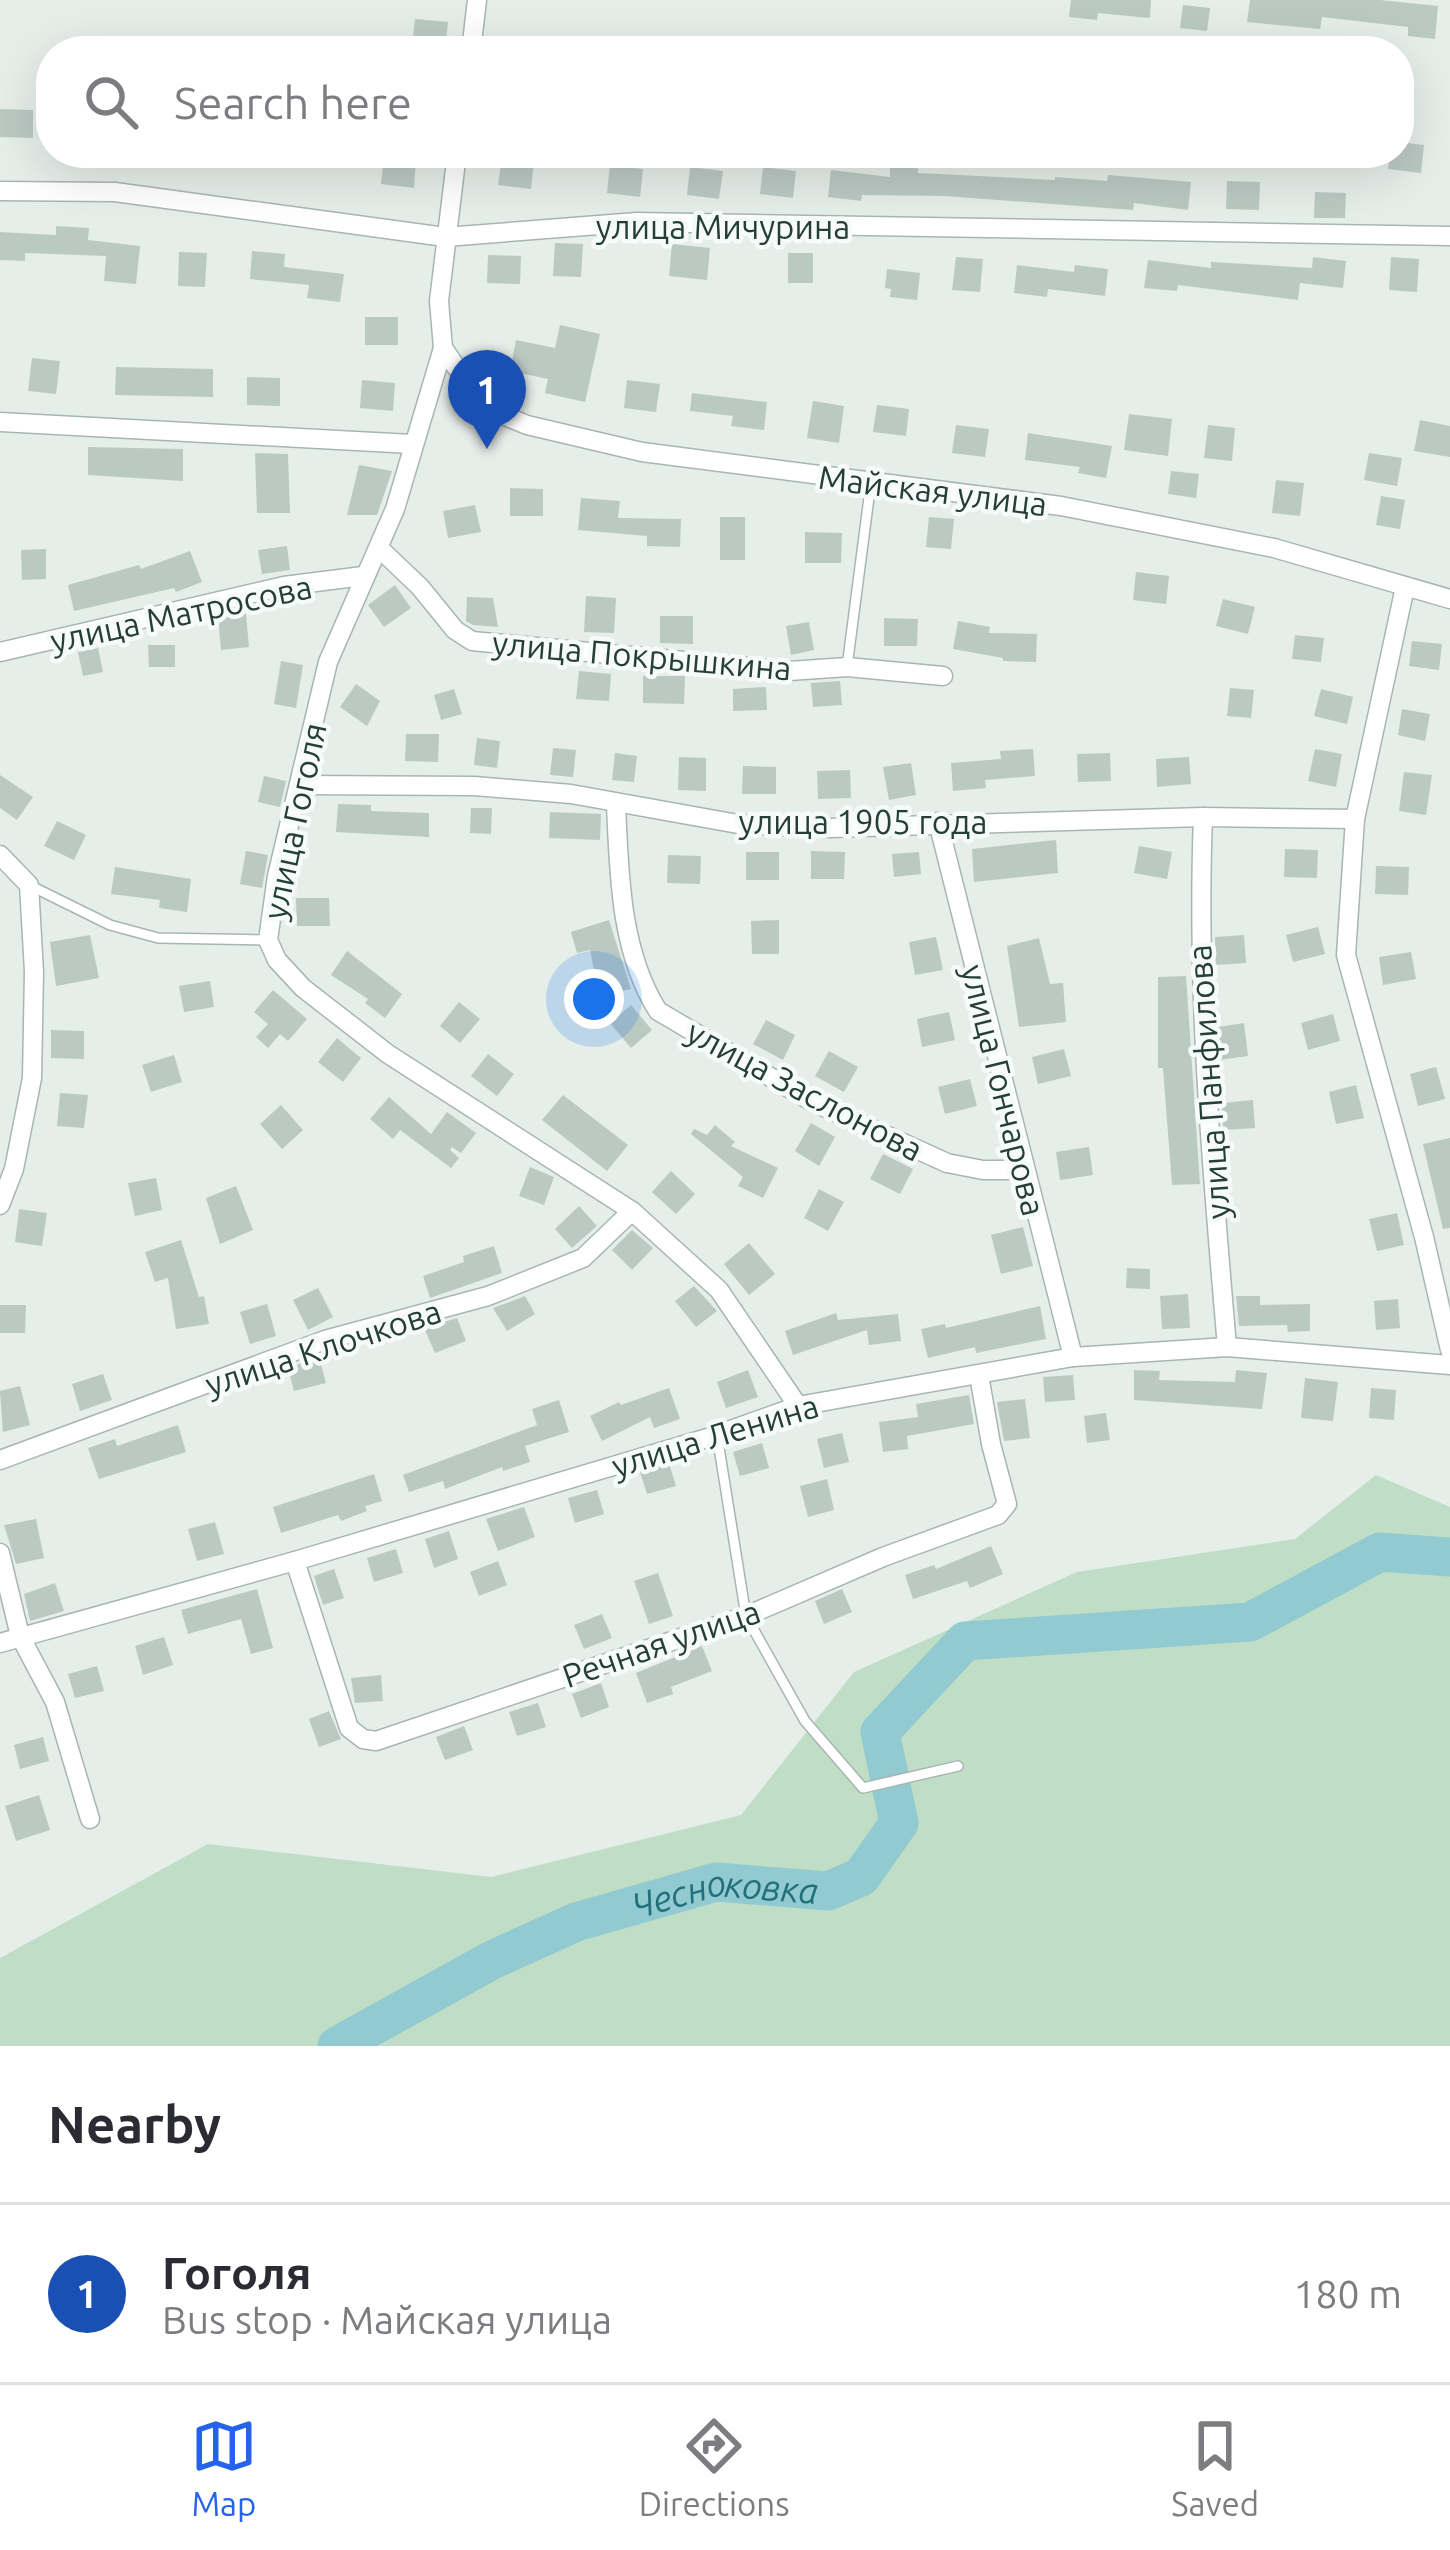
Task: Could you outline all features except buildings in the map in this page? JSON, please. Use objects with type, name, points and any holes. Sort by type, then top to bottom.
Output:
[{"type":"street","points":[[472,36],[476,0]]},
{"type":"street","name":"улица Гоголя","points":[[455,168],[439,301],[442,348],[395,509],[328,662],[277,876],[268,940],[278,960],[303,988],[388,1054],[632,1210],[719,1290],[798,1406]]},
{"type":"street","name":"улица Мичурина","points":[[0,191],[115,192],[445,237],[637,222],[1450,236]]},
{"type":"street","name":"Майская улица","points":[[442,348],[484,407],[527,425],[642,452],[1061,506],[1274,548],[1450,599]]},
{"type":"street","points":[[0,422],[412,444]]},
{"type":"street","name":"улица Покрышкина","points":[[379,548],[455,630],[472,641],[789,670],[847,667],[944,676]]},
{"type":"street","name":"улица Матросова","points":[[0,652],[284,586],[362,577]]},
{"type":"street","points":[[1405,587],[1355,819],[1346,955],[1424,1237],[1450,1350]]},
{"type":"street","name":"улица 1905 года","points":[[301,785],[474,786],[571,794],[738,824],[830,828],[1203,817],[1355,819]]},
{"type":"street","name":"улица Заслонова","points":[[616,805],[621,893],[643,987],[658,1011],[811,1101],[947,1163],[983,1170],[1024,1170]]},
{"type":"street","name":"улица Панфилова","points":[[1203,817],[1198,928],[1204,1075],[1227,1347]]},
{"type":"street","name":"улица Гончарова","points":[[938,822],[1072,1358]]},
{"type":"street","points":[[0,1205],[14,1168],[32,1078],[34,972],[28,885],[4,865]]},
{"type":"street","name":"улица Клочкова","points":[[0,1460],[325,1340],[488,1296],[526,1281],[583,1258],[632,1210]]},
{"type":"street","name":"улица Ленина","points":[[10,1640],[295,1561],[717,1435],[798,1406],[1072,1358],[1227,1347],[1450,1365]]},
{"type":"street","name":"Речная улица","points":[[295,1561],[349,1728],[376,1741],[746,1616],[883,1557],[998,1515],[1007,1504],[979,1375]]},
{"type":"street","points":[[0,1552],[10,1640],[55,1702],[90,1819]]},
{"type":"lane","points":[[847,667],[871,482]]},
{"type":"lane","points":[[28,885],[110,925],[158,938],[268,940]]},
{"type":"lane","points":[[717,1435],[746,1616],[805,1721],[863,1788],[958,1766]]},
{"type":"green space","points":[[1376,1475],[1450,1507],[1450,2046],[0,2046],[0,1958],[208,1844],[491,1877],[741,1815],[854,1672],[1077,1572],[1295,1539]]},
{"type":"waterway","name":"Чесноковка","points":[[337,2046],[492,1960],[576,1922],[716,1882],[828,1891],[861,1877],[899,1823],[880,1732],[965,1641],[1250,1622],[1380,1552],[1450,1557]]},
{"type":"place","name":"Гоголя","points":[[487,449]]}]
